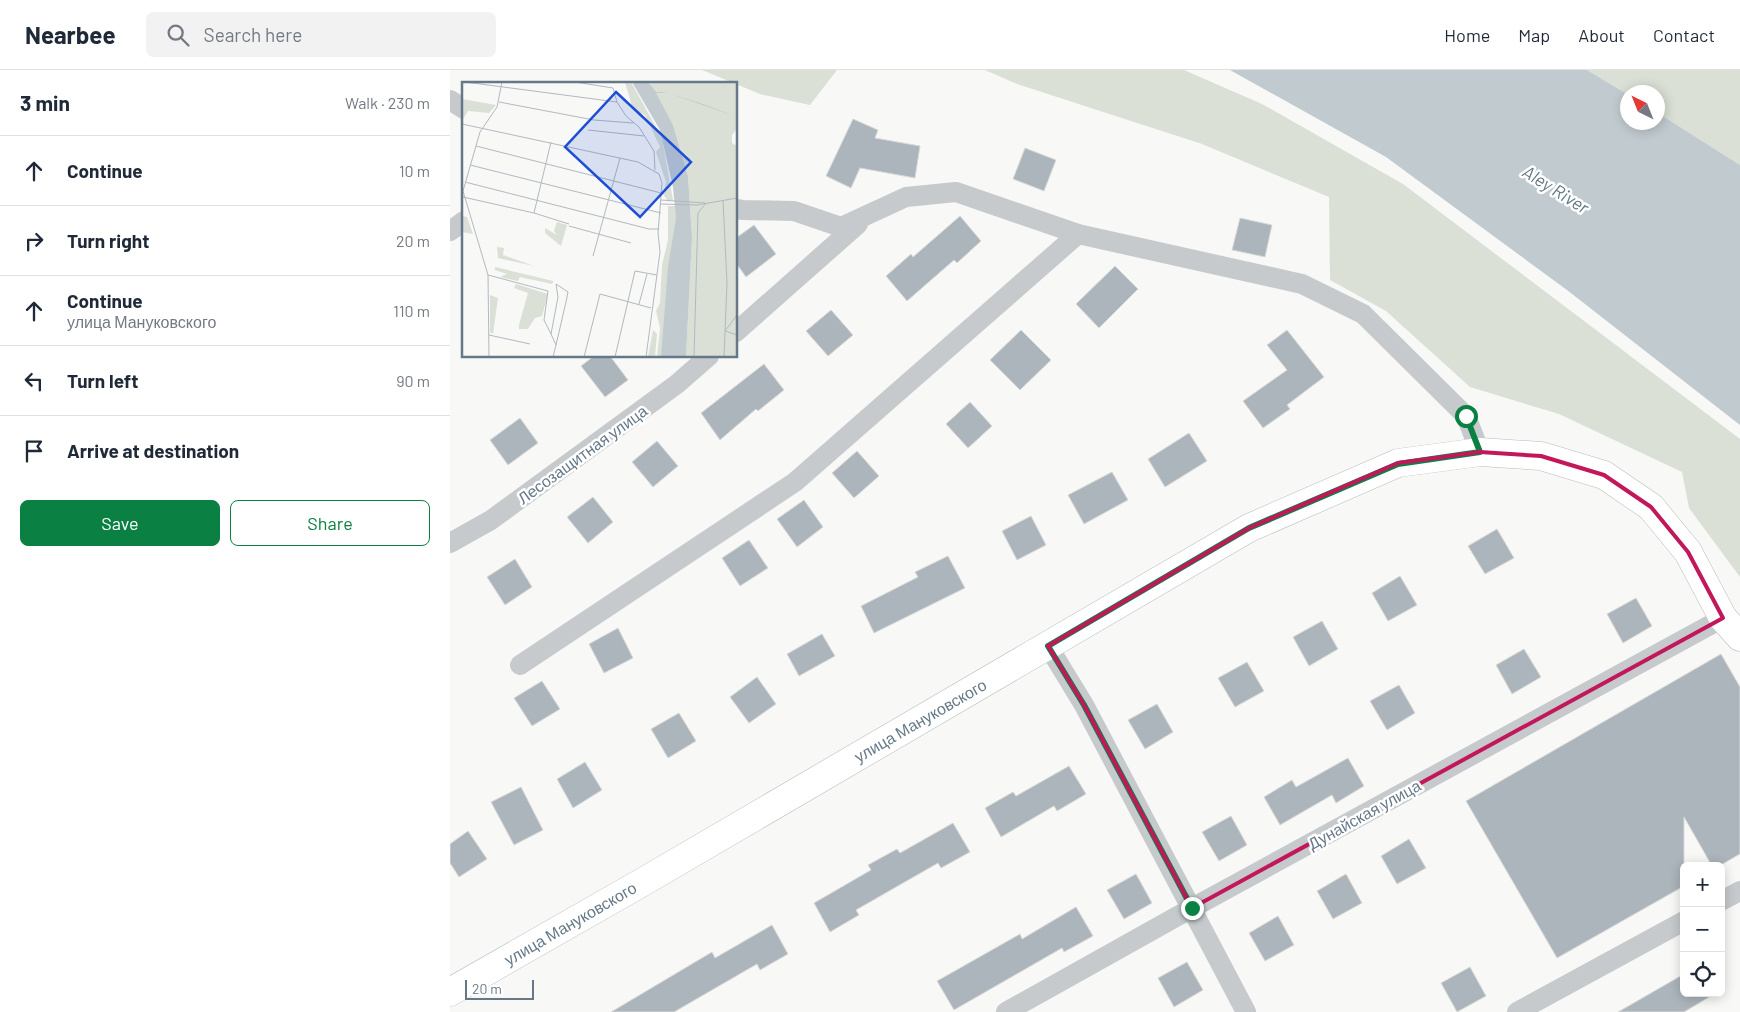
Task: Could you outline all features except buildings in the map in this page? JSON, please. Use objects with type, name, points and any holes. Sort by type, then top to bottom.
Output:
[{"type":"street","points":[[450,100],[462,109]]},
{"type":"street","points":[[738,209],[794,211],[841,227],[906,197],[956,192],[1078,234],[1302,284],[1363,314],[1466,416],[1480,452]]},
{"type":"street","points":[[738,330],[870,214]]},
{"type":"street","points":[[450,231],[462,222]]},
{"type":"street","points":[[520,665],[795,482],[1078,234]]},
{"type":"street","name":"Лесозащитная улица","points":[[450,543],[491,520],[677,384],[707,358]]},
{"type":"street","name":"улица Мануковского","points":[[450,992],[1249,528],[1398,464],[1480,452],[1541,456],[1604,475],[1652,506],[1688,552],[1732,628]]},
{"type":"street","name":"Дунайская улица","points":[[1006,1012],[1192,908],[1732,628]]},
{"type":"street","points":[[1048,646],[1084,705],[1246,1012]]},
{"type":"street","points":[[1725,899],[1740,891]]},
{"type":"street","points":[[1517,1012],[1680,923]]},
{"type":"highlighted area","points":[[1480,452],[1541,456],[1604,475],[1651,507],[1688,552],[1723,618],[1192,908],[1084,705],[1048,646],[1249,528],[1398,463]]},
{"type":"shaded area","points":[[702,70],[837,70],[810,105],[760,94],[738,85],[738,82],[731,82]]},
{"type":"shaded area","points":[[985,70],[1184,70],[1262,104],[1403,184],[1740,439],[1740,577],[1689,508],[1682,472],[1559,414],[1470,387],[1386,311],[1330,280],[1329,197],[1202,144],[1017,84]]},
{"type":"shaded area","points":[[1587,70],[1740,70],[1740,165],[1665,117],[1665,85],[1620,85],[1620,90]]},
{"type":"water","name":"Aley River","points":[[1230,70],[1587,70],[1620,90],[1620,130],[1665,130],[1665,117],[1740,165],[1740,425],[1567,290],[1386,157]]},
{"type":"route","points":[[1192,908],[1084,705],[1048,646],[1249,528],[1398,464],[1480,452],[1466,416]]}]
